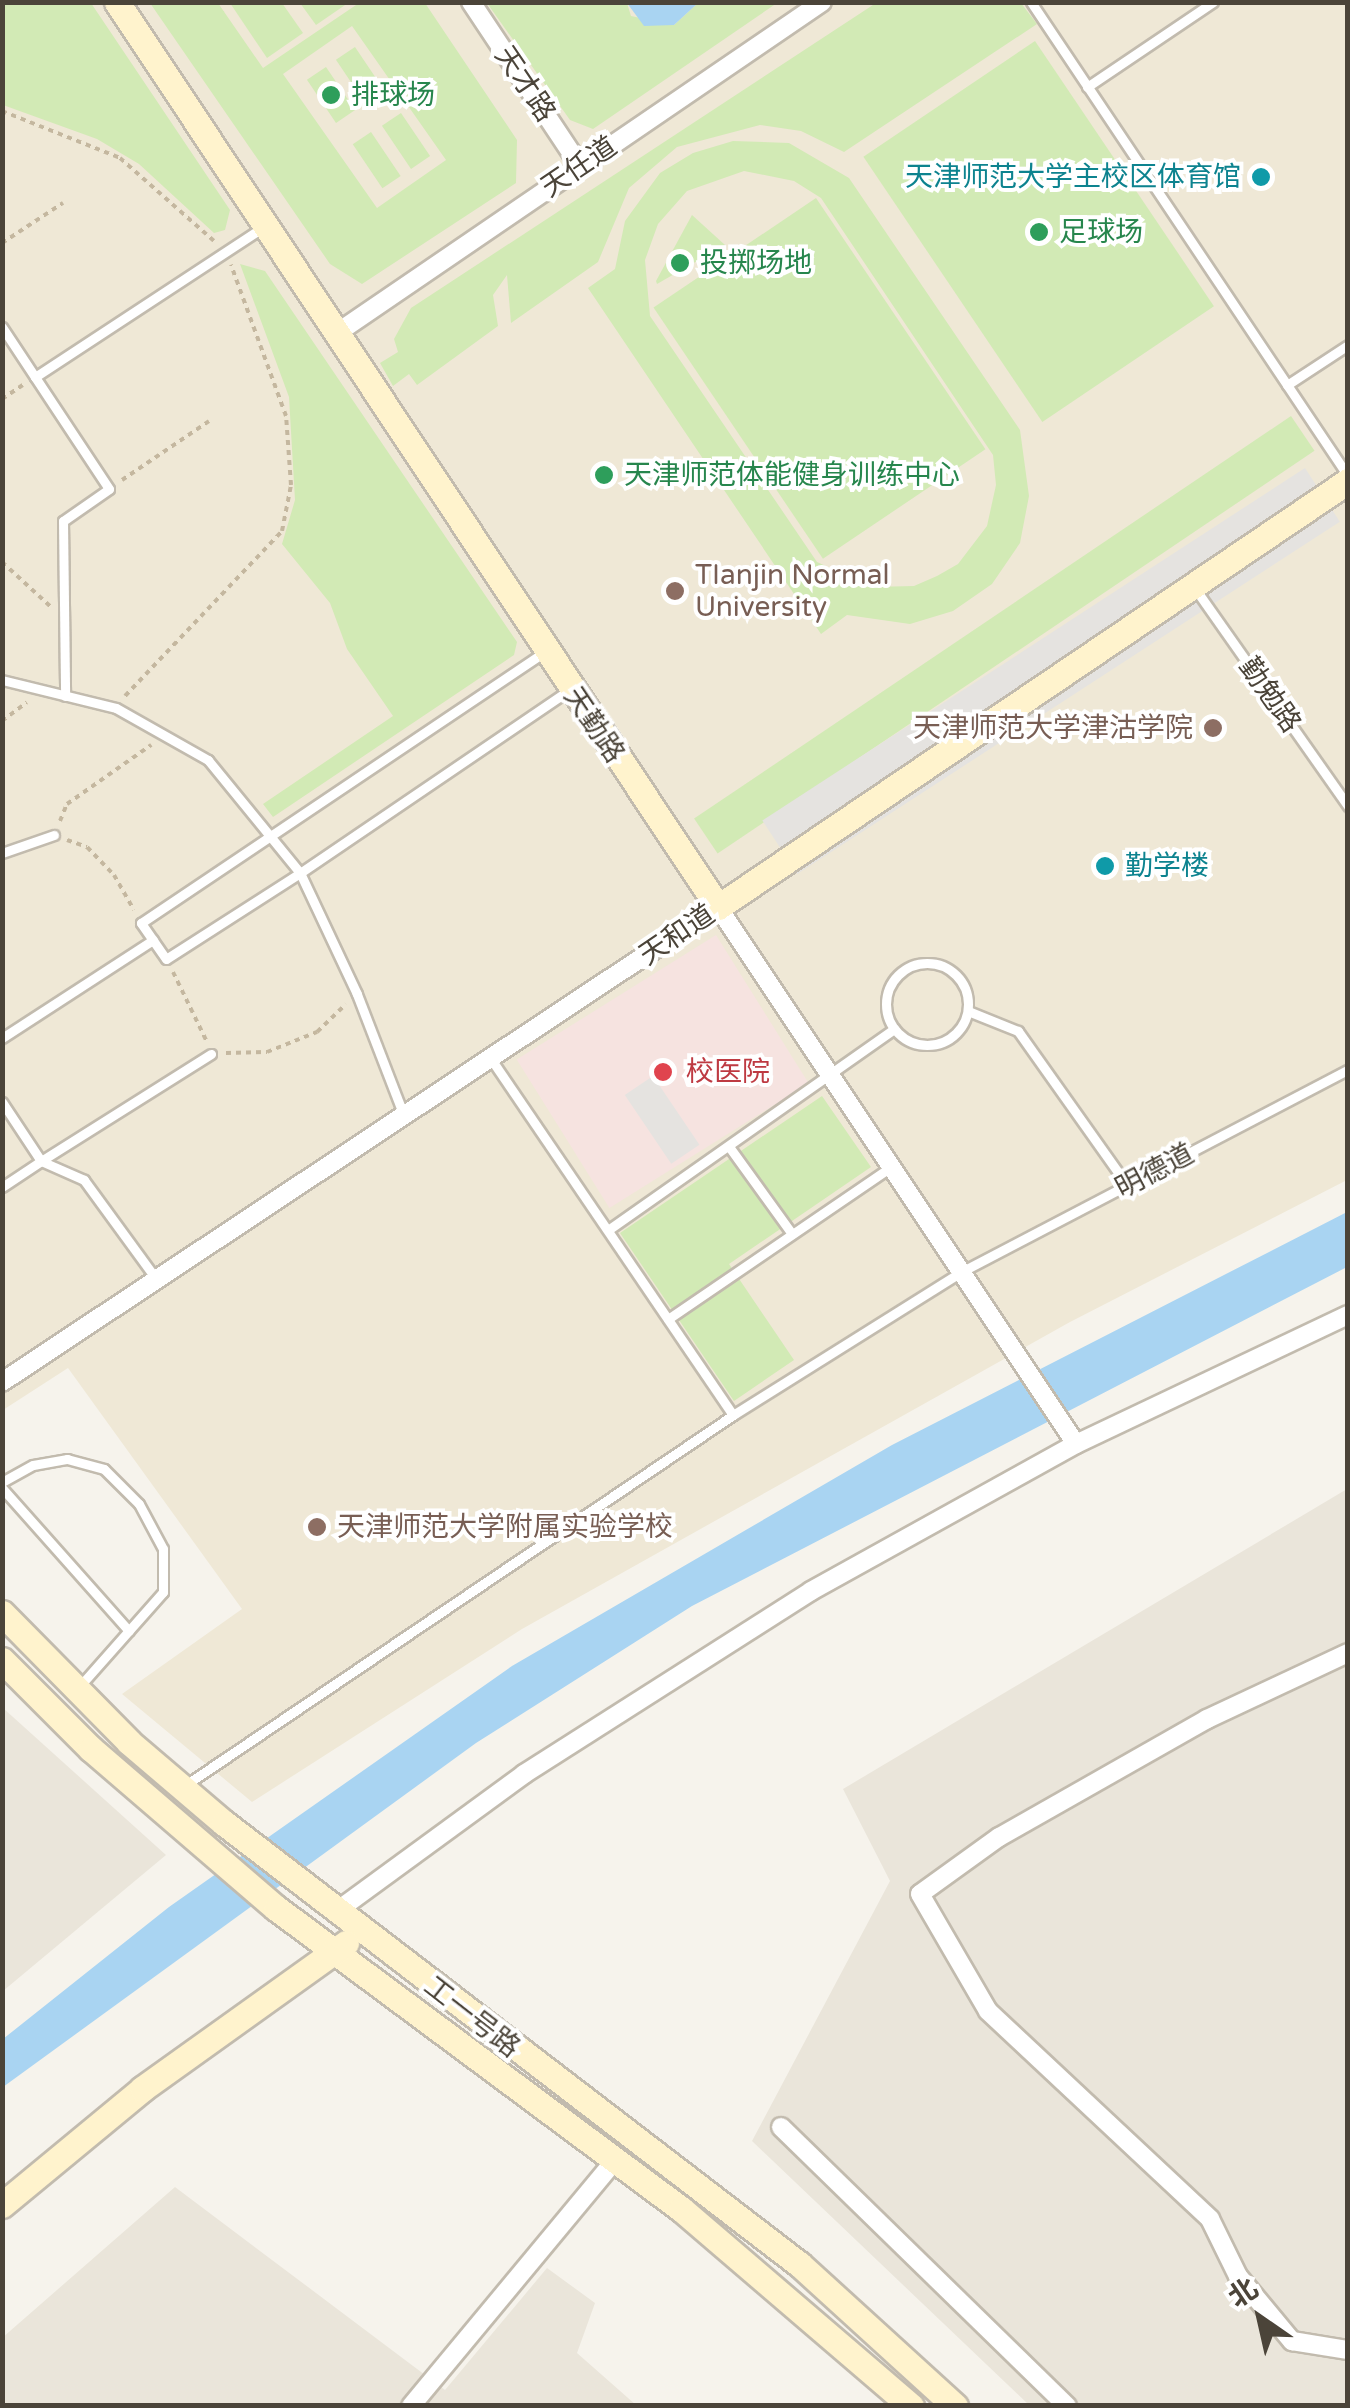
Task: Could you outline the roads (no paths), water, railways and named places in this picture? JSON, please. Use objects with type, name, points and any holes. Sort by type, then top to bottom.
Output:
[{"type":"main road","name":"天勤路","points":[[117,2],[544,652],[718,907]]},
{"type":"main road","name":"天和道","points":[[718,907],[1348,478]]},
{"type":"main road","name":"工一号路","points":[[2,1613],[76,1690],[224,1823],[799,2264],[955,2406]]},
{"type":"main road","name":"工一号路","points":[[2,1660],[200,1846],[276,1908],[616,2159],[784,2292],[912,2406]]},
{"type":"main road","points":[[2,2205],[142,2089],[362,1931]]},
{"type":"street","name":"天才路","points":[[471,2],[580,166]]},
{"type":"street","name":"天任道","points":[[337,332],[822,2]]},
{"type":"street","name":"天和道","points":[[3,1383],[718,907]]},
{"type":"street","name":"天勤路","points":[[718,907],[1019,1353],[1076,1444]]},
{"type":"street","points":[[337,1911],[524,1774],[811,1591],[1076,1444],[1345,1323]]},
{"type":"street","points":[[1348,1653],[1207,1719],[1000,1837],[920,1894],[988,2012],[1210,2219],[1238,2276],[1292,2340],[1348,2350]]},
{"type":"street","points":[[781,2126],[1067,2406]]},
{"type":"street","points":[[411,2406],[616,2159]]},
{"type":"lane","points":[[1031,2],[1348,478]]},
{"type":"lane","points":[[1087,87],[1213,2]]},
{"type":"lane","points":[[36,377],[266,225]]},
{"type":"lane","points":[[2,328],[110,488],[64,521],[65,696]]},
{"type":"lane","points":[[1287,386],[1348,344]]},
{"type":"lane","name":"勤勉路","points":[[1193,585],[1348,806]]},
{"type":"lane","points":[[544,652],[141,923],[166,959],[570,690]]},
{"type":"lane","points":[[2,680],[116,708],[208,760],[274,836],[300,873],[357,994],[404,1116]]},
{"type":"lane","points":[[2,853],[54,835]]},
{"type":"lane","points":[[2,1038],[153,940]]},
{"type":"lane","points":[[934,964],[953,972],[966,990],[968,1010],[952,1037],[932,1045],[911,1042],[894,1029],[887,998],[895,979],[912,966],[934,964]]},
{"type":"lane","points":[[968,1010],[1018,1031],[1127,1186]]},
{"type":"lane","points":[[608,1230],[730,1148],[894,1029]]},
{"type":"lane","points":[[2,1187],[211,1054]]},
{"type":"lane","points":[[491,1059],[733,1415]]},
{"type":"lane","name":"明德道","points":[[183,1787],[733,1415],[962,1272],[1348,1070]]},
{"type":"lane","points":[[2,1102],[41,1162],[84,1180],[157,1281]]},
{"type":"lane","points":[[730,1148],[792,1234]]},
{"type":"lane","points":[[668,1319],[892,1166]]},
{"type":"lane","points":[[76,1690],[129,1631],[163,1592],[163,1549],[139,1504],[104,1470],[67,1458],[34,1465],[2,1485],[129,1631]]},
{"type":"water","points":[[627,2],[698,3],[674,25],[644,26]]},
{"type":"water","points":[[1347,1212],[1347,1267],[692,1606],[476,1743],[3,2087],[3,2039],[169,1907],[512,1666],[892,1445]]},
{"type":"place","name":"排球场","points":[[331,95]]},
{"type":"place","name":"天津师范大学主校区体育馆","points":[[1261,177]]},
{"type":"place","name":"足球场","points":[[1039,232]]},
{"type":"place","name":"投掷场地","points":[[680,263]]},
{"type":"place","name":"天津师范体能健身训练中心","points":[[604,475]]},
{"type":"place","name":"TIanjin Normal University","points":[[675,591]]},
{"type":"place","name":"天津师范大学津沽学院","points":[[1213,728]]},
{"type":"place","name":"勤学楼","points":[[1105,866]]},
{"type":"place","name":"校医院","points":[[663,1072]]},
{"type":"place","name":"天津师范大学附属实验学校","points":[[317,1527]]}]
